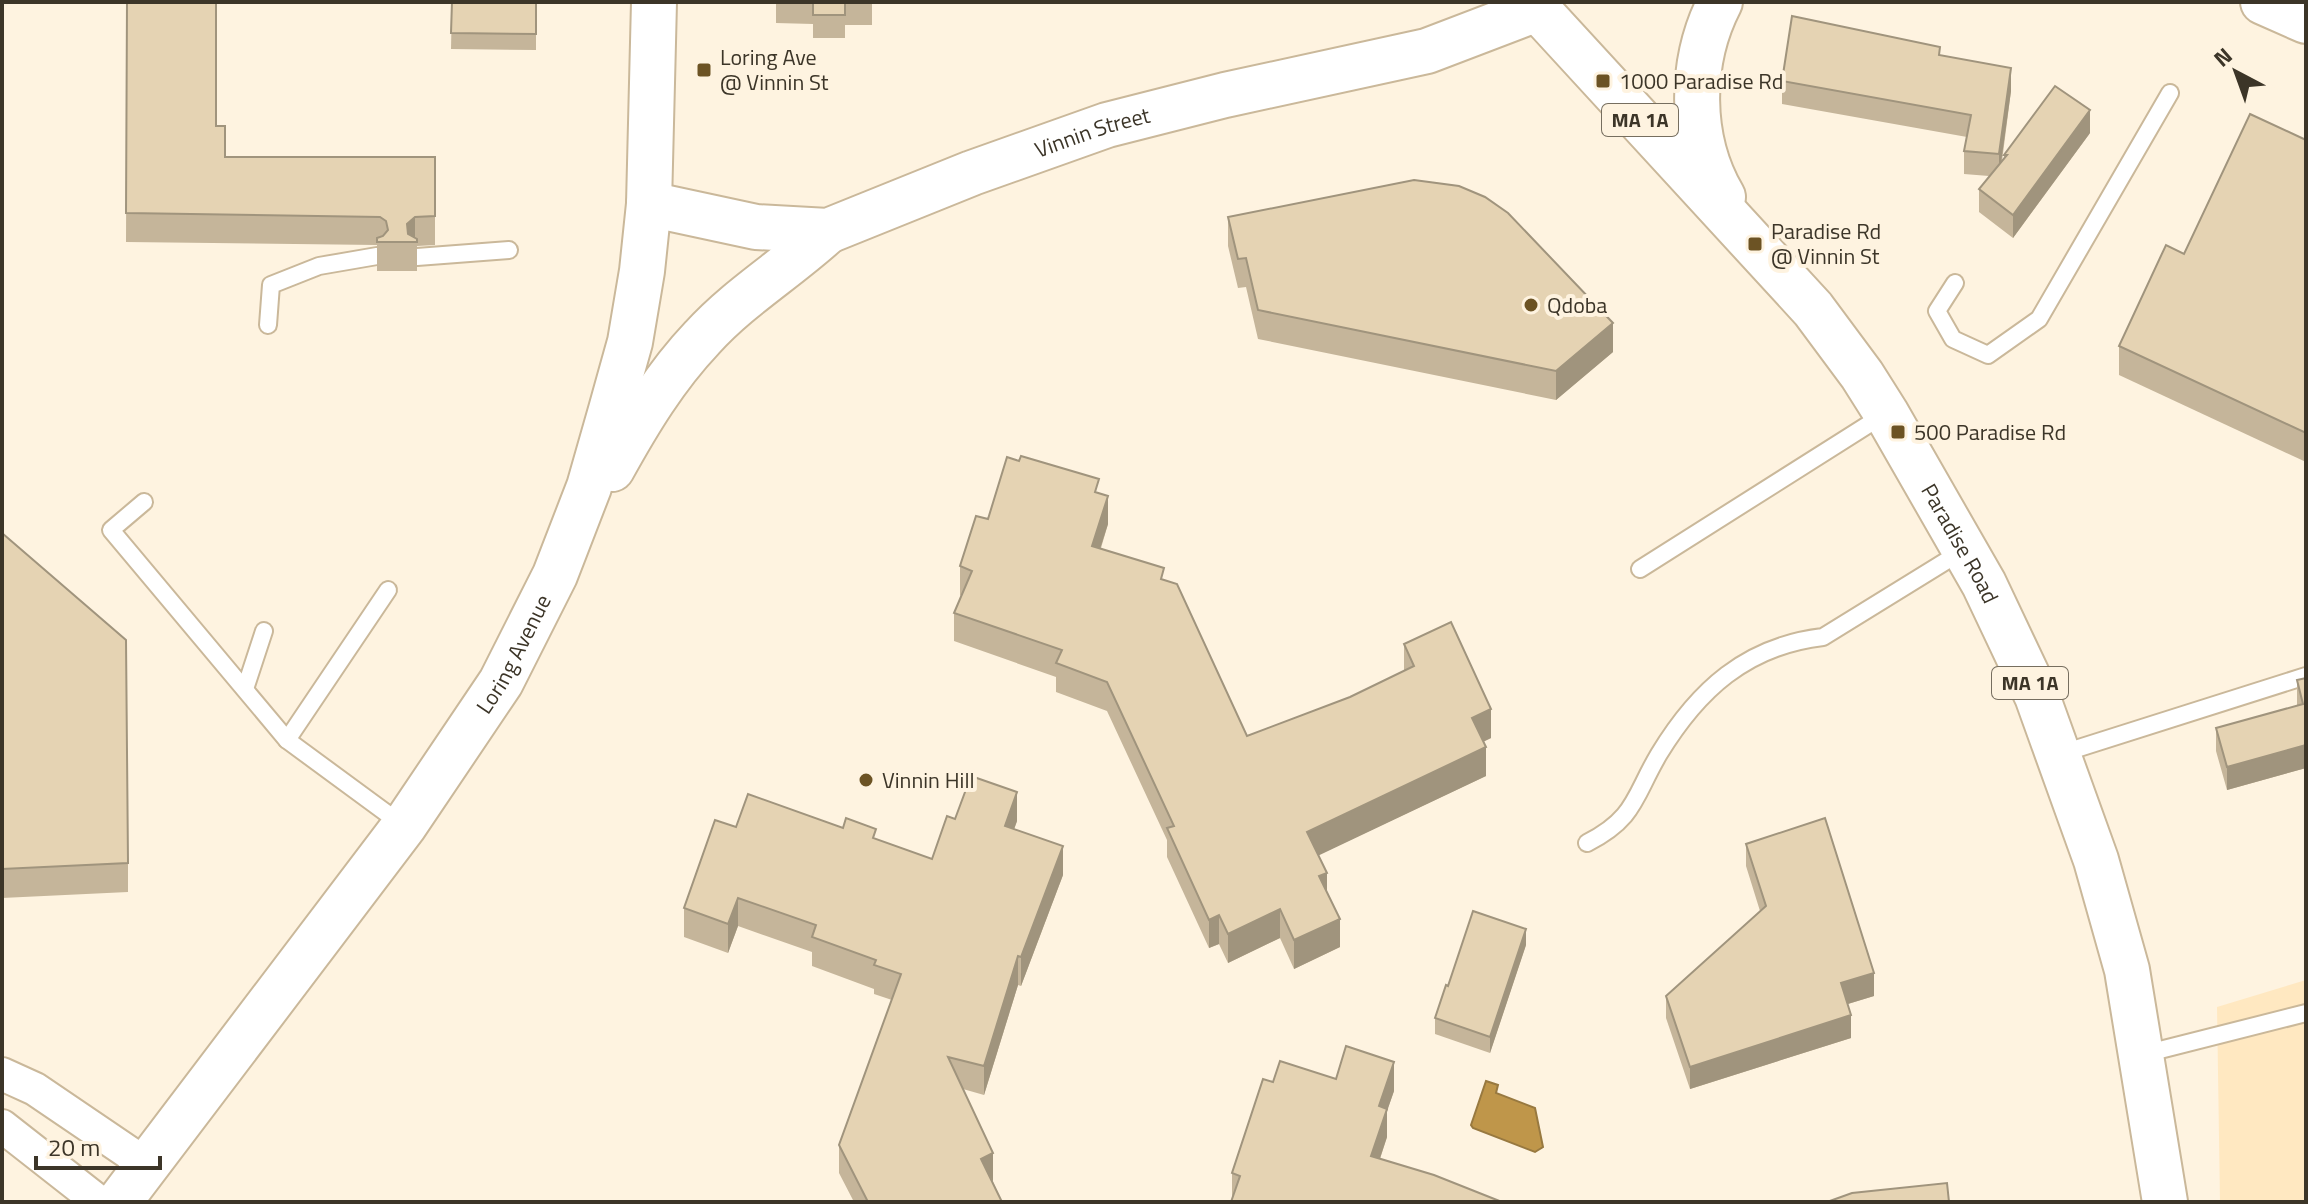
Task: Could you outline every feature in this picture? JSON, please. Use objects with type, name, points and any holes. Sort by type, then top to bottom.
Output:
[{"type":"main road","name":"Loring Avenue","points":[[119,1202],[404,826],[501,682],[536,617],[589,487],[630,342],[649,204],[654,2]]},
{"type":"main road","points":[[1720,2],[1703,50],[1696,108],[1702,150],[1717,187],[1743,230]]},
{"type":"main road","points":[[2263,2],[2306,21]]},
{"type":"main road","name":"Vinnin Street","points":[[649,204],[756,227],[828,231],[972,173],[1107,125],[1225,95],[1427,51],[1534,5]]},
{"type":"main road","name":"Paradise Road","points":[[1534,5],[1813,309],[1886,413],[1965,550],[2037,696],[2096,860],[2119,942],[2143,1055],[2165,1202]]},
{"type":"main road","points":[[565,551],[636,425],[669,376],[703,336],[740,302],[828,231]]},
{"type":"street","points":[[2,1074],[35,1089],[147,1165]]},
{"type":"street","points":[[2,1126],[99,1202]]},
{"type":"lane","points":[[1955,283],[1937,311],[1953,339],[1988,355],[2039,319],[2170,93]]},
{"type":"lane","points":[[417,257],[509,250]]},
{"type":"lane","points":[[268,325],[271,285],[319,266],[377,256]]},
{"type":"lane","points":[[1640,569],[1886,413]]},
{"type":"lane","points":[[144,502],[111,530],[287,740],[404,826]]},
{"type":"lane","points":[[1587,843],[1610,831],[1628,812],[1643,789],[1657,757],[1680,723],[1721,678],[1753,658],[1796,640],[1823,637],[1965,550]]},
{"type":"lane","points":[[287,740],[388,590]]},
{"type":"lane","points":[[245,689],[264,631]]},
{"type":"lane","points":[[2059,754],[2306,676]]},
{"type":"lane","points":[[2143,1055],[2306,1013]]},
{"type":"shaded area","points":[[2306,980],[2306,1202],[2220,1202],[2217,1007]]},
{"type":"shaded area","points":[[1486,1081],[1498,1085],[1496,1093],[1535,1108],[1543,1147],[1535,1152],[1473,1128],[1471,1125]]},
{"type":"building","points":[[127,2],[216,2],[216,126],[225,126],[225,157],[435,157],[435,216],[415,217],[407,224],[408,234],[417,242],[377,242],[377,238],[388,230],[386,221],[380,217],[126,213]]},
{"type":"building","points":[[452,2],[536,2],[536,34],[451,33]]},
{"type":"building","points":[[813,2],[845,2],[845,15],[813,15]]},
{"type":"building","points":[[1792,16],[1940,47],[1939,55],[2011,68],[1999,154],[1964,151],[1971,115],[1782,81]]},
{"type":"building","points":[[2055,86],[2090,110],[2013,215],[1979,189]]},
{"type":"building","points":[[2250,114],[2306,140],[2306,433],[2119,346],[2166,245],[2184,254]]},
{"type":"building","points":[[1414,180],[1459,186],[1485,197],[1508,213],[1613,323],[1556,371],[1258,310],[1246,258],[1238,259],[1228,217]]},
{"type":"building","points":[[1021,456],[1099,479],[1095,492],[1108,496],[1092,546],[1164,568],[1161,579],[1177,584],[1247,736],[1350,697],[1414,666],[1404,644],[1451,622],[1491,709],[1472,718],[1486,747],[1307,832],[1327,873],[1319,876],[1340,919],[1294,940],[1280,909],[1228,934],[1219,915],[1209,920],[1167,828],[1174,826],[1107,682],[1056,663],[1062,650],[954,613],[972,571],[960,566],[976,516],[988,519],[1007,457],[1019,461]]},
{"type":"building","points":[[2,533],[126,640],[128,863],[2,869]]},
{"type":"building","points":[[2306,678],[2306,745],[2227,767],[2216,728],[2303,704],[2297,680]]},
{"type":"building","points":[[971,776],[1017,792],[1005,826],[1063,846],[1021,957],[1018,956],[984,1066],[948,1057],[993,1153],[981,1159],[1002,1202],[868,1202],[839,1145],[901,974],[874,965],[876,960],[812,937],[816,925],[738,898],[728,924],[684,908],[715,820],[736,827],[748,794],[843,828],[846,818],[876,829],[873,838],[932,859],[947,816],[955,819]]},
{"type":"building","points":[[1825,818],[1874,973],[1841,983],[1851,1015],[1690,1067],[1666,996],[1766,906],[1746,844]]},
{"type":"building","points":[[1473,911],[1526,929],[1490,1037],[1435,1018]]},
{"type":"building","points":[[1346,1046],[1394,1062],[1379,1106],[1387,1109],[1371,1156],[1434,1175],[1502,1202],[1231,1202],[1240,1176],[1232,1173],[1263,1079],[1273,1082],[1280,1061],[1336,1079]]},
{"type":"building","points":[[1947,1183],[1949,1202],[1827,1202],[1852,1193]]},
{"type":"place","name":"Loring Ave @ Vinnin St","points":[[704,70]]},
{"type":"place","name":"1000 Paradise Rd","points":[[1603,81]]},
{"type":"place","name":"Paradise Rd @ Vinnin St","points":[[1755,244]]},
{"type":"place","name":"Qdoba","points":[[1531,305]]},
{"type":"place","name":"500 Paradise Rd","points":[[1898,432]]},
{"type":"place","name":"Vinnin Hill","points":[[866,780]]}]
